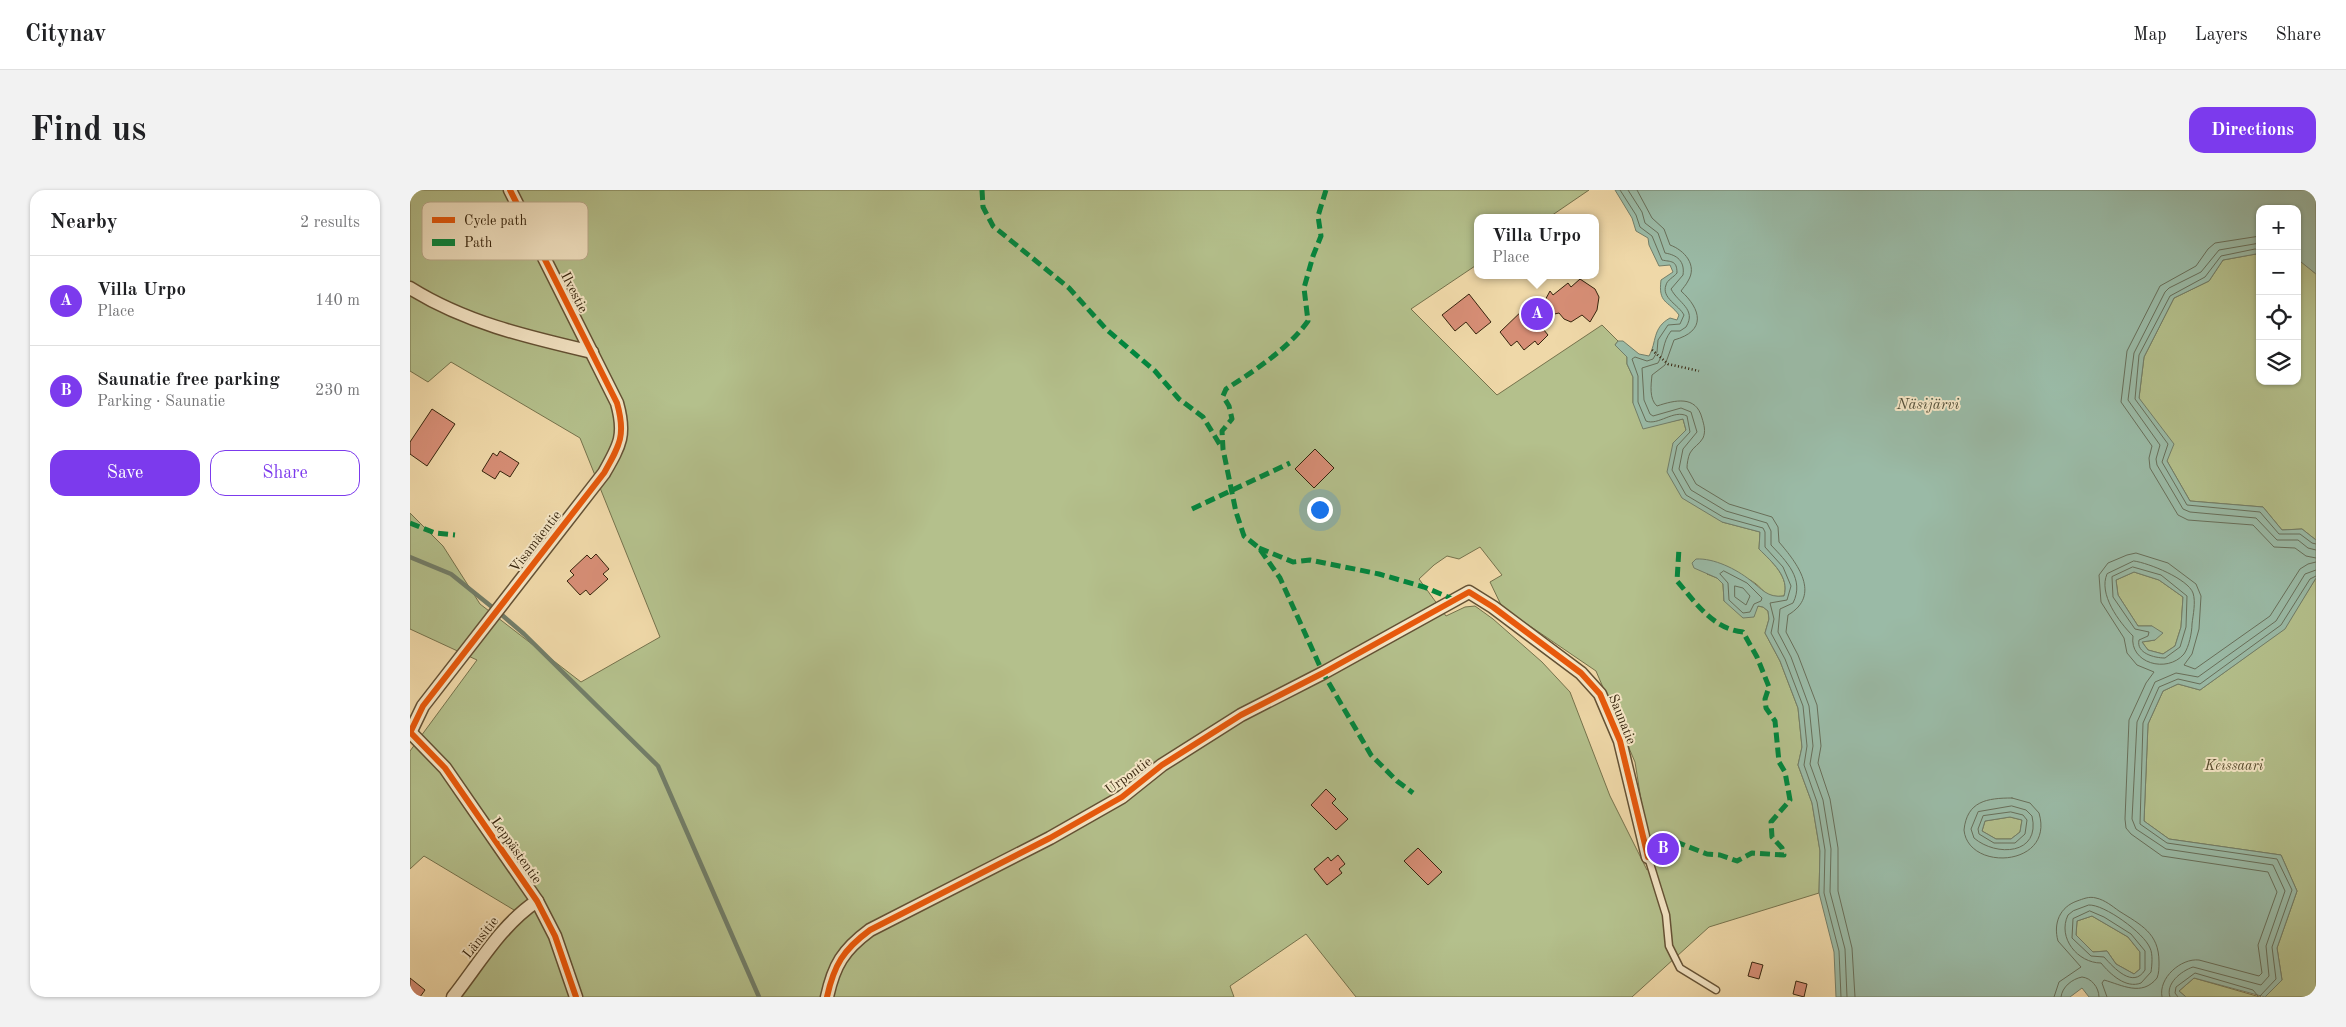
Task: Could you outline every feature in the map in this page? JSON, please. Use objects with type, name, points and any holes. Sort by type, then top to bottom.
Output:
[{"type":"street","name":"Ilvestie","points":[[510,190],[516,202]]},
{"type":"street","name":"Ilvestie","points":[[545,260],[592,352]]},
{"type":"street","points":[[410,288],[485,325],[592,352]]},
{"type":"street","name":"Visamäentie","points":[[410,733],[423,706],[604,473],[618,449],[622,423],[621,416],[617,403],[592,352]]},
{"type":"street","name":"Saunatie","points":[[1468,592],[1493,607],[1581,673],[1600,694],[1620,742],[1648,857]]},
{"type":"street","name":"Urpontie","points":[[826,997],[831,977],[840,958],[852,943],[870,930],[1050,838],[1122,797],[1162,765],[1241,715],[1323,673],[1468,592]]},
{"type":"street","name":"Leppästentie","points":[[410,733],[445,768],[538,902],[555,936],[576,997]]},
{"type":"street","name":"Länsitie","points":[[453,997],[506,927],[520,913],[538,902]]},
{"type":"lane","name":"Saunatie","points":[[1648,857],[1666,915],[1669,946],[1680,968],[1698,981],[1716,990]]},
{"type":"path","points":[[1652,350],[1668,364],[1699,371]]},
{"type":"green space","points":[[410,190],[1589,190],[1554,214],[1474,214],[1474,267],[1411,309],[1497,395],[1602,325],[1618,341],[1615,345],[1627,357],[1627,364],[1633,377],[1633,403],[1669,422],[1683,419],[1686,430],[1673,443],[1722,522],[1760,532],[1759,549],[1779,570],[1784,582],[1784,596],[1777,597],[1768,594],[1746,578],[1707,574],[1717,578],[1723,584],[1724,601],[1763,607],[1768,611],[1769,619],[1765,633],[1780,661],[1798,708],[1802,747],[1798,765],[1812,803],[1820,851],[1819,893],[1709,927],[1632,997],[1356,997],[1306,934],[1230,986],[1234,997],[453,997],[519,913],[424,856],[410,869],[410,751],[477,660],[410,629],[410,513],[443,546],[480,604],[581,682],[660,637],[580,438],[451,362],[428,382],[410,371]],"holes":[[[1480,547],[1502,575],[1490,582],[1502,607],[1596,671],[1635,762],[1648,844],[1672,835],[1679,854],[1655,863],[1647,870],[1610,796],[1570,692],[1542,662],[1493,619],[1475,606],[1465,607],[1446,616],[1419,579],[1447,556],[1459,559]]]},
{"type":"green space","points":[[2256,254],[2256,385],[2301,385],[2301,261],[2316,274],[2316,540],[2302,529],[2282,530],[2263,507],[2190,501],[2167,461],[2139,398],[2144,357],[2174,298],[2209,281],[2223,260]]},
{"type":"green space","points":[[2134,572],[2159,580],[2183,597],[2181,627],[2175,646],[2163,654],[2148,650],[2142,642],[2155,640],[2152,626],[2138,626],[2118,595],[2116,580]]},
{"type":"green space","name":"Keissaari","points":[[2316,578],[2316,993],[2312,997],[2265,997],[2282,980],[2277,948],[2297,891],[2281,855],[2169,839],[2144,821],[2148,724],[2163,691],[2178,684],[2200,690],[2284,629]]},
{"type":"green space","points":[[2010,817],[2022,820],[2020,832],[2011,839],[1996,839],[1982,831],[1985,821]]},
{"type":"green space","points":[[2092,916],[2128,937],[2140,952],[2140,969],[2134,974],[2116,964],[2107,951],[2093,952],[2076,935],[2077,921]]},
{"type":"green space","points":[[2194,978],[2260,997],[2186,997],[2179,991]]},
{"type":"water","name":"Näsijärvi","points":[[1615,190],[2316,190],[2316,274],[2301,262],[2301,205],[2256,205],[2256,254],[2223,260],[2209,281],[2174,298],[2144,357],[2139,398],[2174,444],[2167,461],[2190,501],[2263,507],[2282,530],[2302,529],[2316,540],[2316,578],[2285,629],[2200,690],[2178,684],[2163,691],[2148,724],[2144,821],[2169,839],[2281,855],[2297,891],[2277,948],[2282,980],[2265,997],[2194,978],[2179,991],[2186,997],[2089,997],[2082,988],[2070,997],[1836,997],[1834,952],[1819,893],[1820,851],[1812,803],[1798,765],[1802,747],[1798,708],[1780,661],[1765,633],[1769,619],[1768,611],[1758,606],[1754,617],[1743,618],[1724,601],[1723,584],[1717,578],[1694,568],[1692,563],[1696,559],[1703,559],[1724,565],[1738,572],[1773,596],[1784,596],[1784,582],[1779,570],[1759,549],[1760,532],[1722,522],[1682,498],[1667,472],[1673,443],[1686,430],[1683,419],[1643,429],[1633,403],[1633,377],[1627,364],[1627,357],[1615,345],[1618,341],[1623,341],[1639,354],[1649,356],[1660,326],[1670,318],[1677,320],[1679,315],[1662,298],[1660,288],[1661,280],[1673,272],[1670,265],[1659,266],[1649,245],[1648,238],[1636,231],[1632,218]],"holes":[[[2134,572],[2159,580],[2183,597],[2181,627],[2175,646],[2163,654],[2148,650],[2142,642],[2155,640],[2163,633],[2152,626],[2138,626],[2118,595],[2116,580]],[[2010,817],[2022,820],[2020,832],[2011,839],[1996,839],[1982,831],[1985,821]],[[2092,916],[2128,937],[2140,952],[2140,969],[2134,974],[2116,964],[2107,951],[2093,952],[2076,935],[2077,921]]]},
{"type":"building","points":[[1580,279],[1595,289],[1599,297],[1597,310],[1590,322],[1582,315],[1571,322],[1564,319],[1559,313],[1550,315],[1539,324],[1548,335],[1538,345],[1535,341],[1524,350],[1517,341],[1511,346],[1500,332],[1527,306],[1532,312],[1538,300],[1543,304],[1550,291],[1553,295],[1568,283],[1571,287]]},
{"type":"building","points":[[1469,294],[1491,322],[1476,334],[1466,322],[1455,331],[1442,315]]},
{"type":"building","points":[[432,409],[455,424],[427,466],[410,454],[410,442]]},
{"type":"building","points":[[1315,449],[1334,468],[1314,488],[1295,469]]},
{"type":"building","points":[[500,451],[519,463],[510,477],[500,471],[495,479],[482,471],[493,453],[497,456]]},
{"type":"building","points":[[596,554],[609,569],[603,574],[608,579],[590,595],[586,590],[580,595],[567,581],[574,575],[570,571],[587,555],[591,559]]},
{"type":"building","points":[[1326,789],[1336,799],[1332,803],[1348,819],[1336,830],[1311,805]]},
{"type":"building","points":[[1418,848],[1442,872],[1428,885],[1404,861]]},
{"type":"building","points":[[1338,855],[1345,864],[1339,869],[1342,873],[1327,885],[1314,869],[1328,857],[1331,861]]},
{"type":"building","points":[[1752,962],[1763,965],[1759,979],[1748,976]]},
{"type":"building","points":[[410,978],[425,990],[420,997],[415,997],[410,993]]},
{"type":"building","points":[[1796,981],[1807,984],[1804,997],[1793,994]]},
{"type":"waterway","points":[[410,557],[451,574],[492,607]]},
{"type":"waterway","points":[[502,615],[524,634],[658,766],[759,997]]},
{"type":"marked path","points":[[982,190],[983,207],[993,226],[1069,288],[1106,329],[1155,371],[1179,399],[1203,417],[1222,448]]},
{"type":"marked path","points":[[1326,190],[1318,216],[1321,236],[1304,288],[1308,321],[1281,350],[1226,389],[1223,396],[1229,406],[1232,419],[1222,431],[1223,449],[1236,512],[1244,536],[1259,548],[1280,578],[1323,673],[1371,755],[1397,781],[1413,793]]},
{"type":"marked path","points":[[1192,509],[1290,463]]},
{"type":"marked path","points":[[410,523],[435,533],[455,535]]},
{"type":"marked path","points":[[1259,548],[1293,562],[1310,560],[1379,574],[1424,587],[1455,600]]},
{"type":"marked path","points":[[1647,850],[1674,841],[1707,854],[1720,855],[1737,861],[1752,853],[1784,855],[1782,848],[1772,837],[1771,822],[1790,800],[1785,772],[1779,762],[1775,721],[1766,708],[1765,699],[1769,687],[1757,657],[1743,632],[1723,626],[1706,614],[1677,581],[1679,548]]},
{"type":"cycle path","points":[[510,190],[516,202]]},
{"type":"cycle path","points":[[410,733],[423,706],[604,473],[618,447],[621,424],[617,403],[545,260]]},
{"type":"cycle path","points":[[827,997],[833,976],[841,959],[853,944],[870,930],[1050,838],[1122,797],[1162,765],[1241,715],[1323,673],[1469,592],[1493,607],[1581,673],[1600,694],[1620,741],[1648,857]]},
{"type":"cycle path","points":[[411,733],[445,768],[537,901],[555,936],[576,997]]},
{"type":"place","name":"Villa Urpo","points":[[1537,314]]},
{"type":"place","name":"Saunatie free parking","points":[[1663,849]]}]
